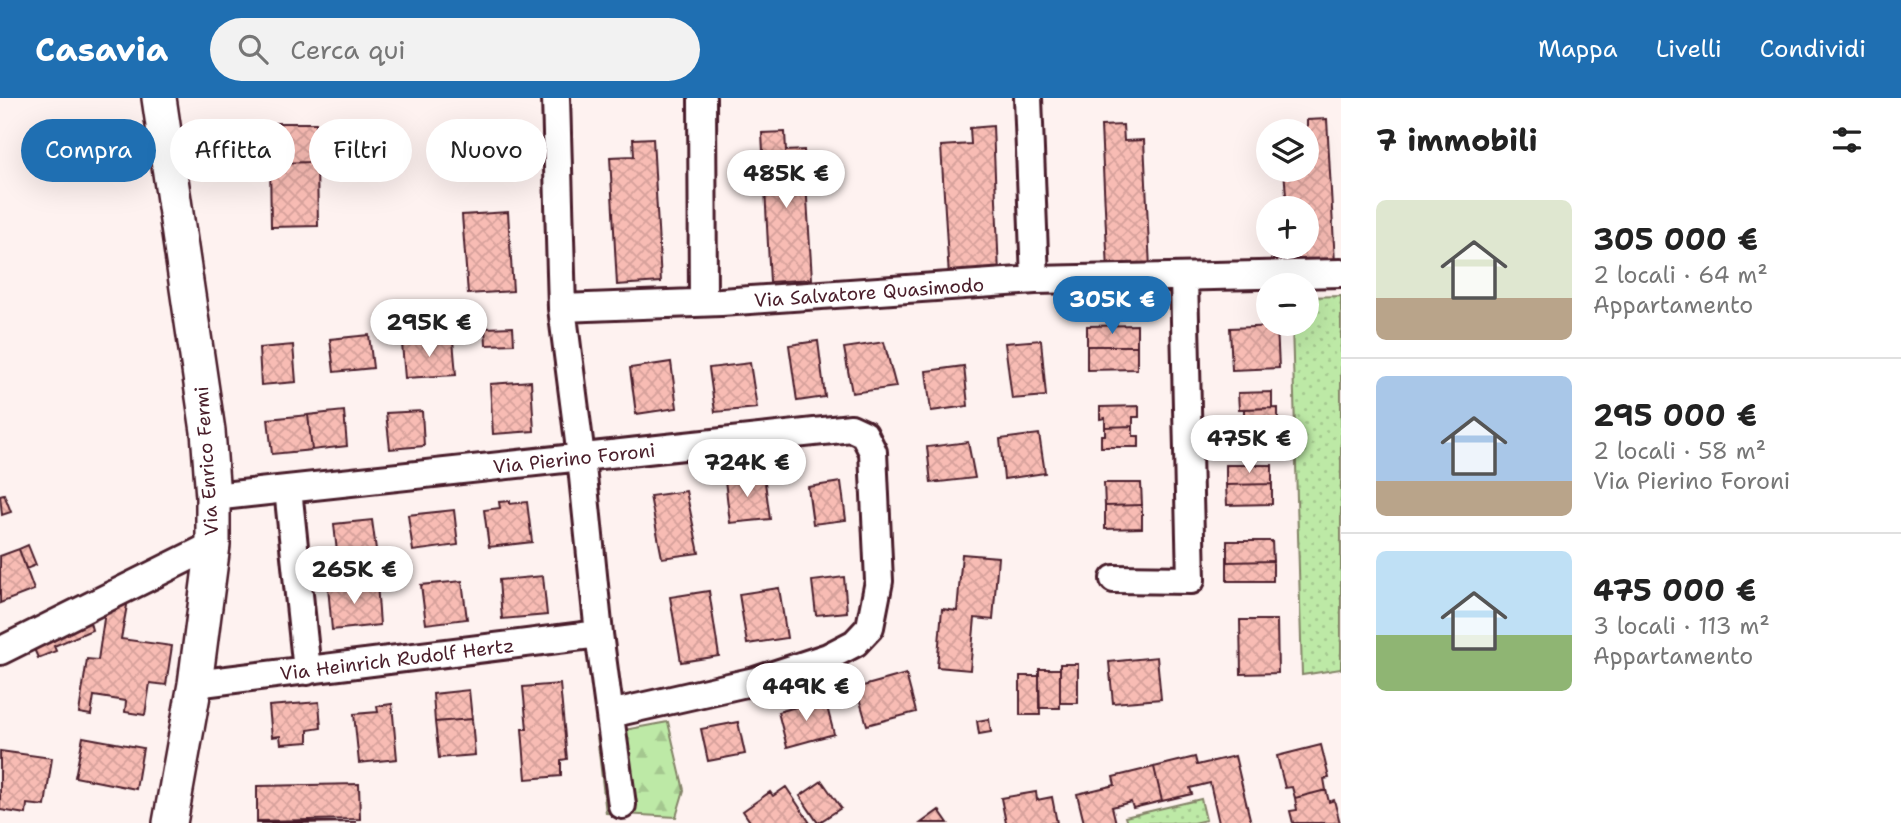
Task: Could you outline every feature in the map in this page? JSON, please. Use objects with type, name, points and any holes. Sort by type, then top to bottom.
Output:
[{"type":"street","name":"Via Enrico Fermi","points":[[159,98],[208,431],[213,497],[213,545],[195,684],[170,823]]},
{"type":"street","points":[[556,98],[562,308],[599,634],[622,805]]},
{"type":"street","points":[[702,98],[703,301]]},
{"type":"street","points":[[1028,98],[1035,280]]},
{"type":"street","name":"Via Salvatore Quasimodo","points":[[562,308],[721,302],[1035,280],[1341,273]]},
{"type":"street","points":[[1114,579],[1191,580],[1184,278]]},
{"type":"street","name":"Via Pierino Foroni","points":[[213,497],[851,428],[864,434],[873,452],[878,521],[879,581],[870,627],[855,643],[828,657],[755,681],[610,714]]},
{"type":"street","points":[[288,489],[307,671]]},
{"type":"street","points":[[0,651],[213,545]]},
{"type":"street","name":"Via Heinrich Rudolf Hertz","points":[[195,684],[599,634]]},
{"type":"green space","points":[[1341,296],[1341,669],[1302,675],[1292,336],[1319,336],[1319,297]]},
{"type":"green space","points":[[668,722],[684,790],[676,817],[606,813],[597,735]]},
{"type":"green space","points":[[1201,799],[1206,820],[1193,823],[1127,823],[1125,817]]},
{"type":"building","points":[[1319,119],[1327,119],[1335,263],[1290,265],[1290,259],[1319,259],[1319,196],[1286,196],[1285,182],[1319,182]]},
{"type":"building","points":[[295,123],[309,123],[309,162],[295,162]]},
{"type":"building","points":[[1123,125],[1124,141],[1144,140],[1150,269],[1108,271],[1101,126]]},
{"type":"building","points":[[993,126],[999,274],[949,277],[941,146],[971,144],[970,128]]},
{"type":"building","points":[[785,132],[786,151],[804,150],[812,279],[770,282],[762,133]]},
{"type":"building","points":[[653,138],[661,282],[617,285],[610,157],[634,156],[633,139]]},
{"type":"building","points":[[295,162],[309,162],[309,182],[317,182],[318,226],[271,227],[270,182],[295,182]]},
{"type":"building","points":[[508,212],[513,291],[468,294],[462,215]]},
{"type":"building","points":[[1137,325],[1137,346],[1087,346],[1087,326]]},
{"type":"building","points":[[513,327],[514,344],[486,345],[485,328]]},
{"type":"building","points":[[1256,327],[1256,336],[1277,336],[1279,368],[1232,370],[1230,328]]},
{"type":"building","points":[[369,335],[373,368],[334,372],[330,339]]},
{"type":"building","points":[[453,340],[456,375],[405,378],[402,344]]},
{"type":"building","points":[[1041,340],[1046,396],[1012,399],[1005,343]]},
{"type":"building","points":[[818,341],[825,397],[797,401],[789,345]]},
{"type":"building","points":[[884,342],[896,387],[852,393],[844,348]]},
{"type":"building","points":[[293,345],[296,382],[261,385],[259,348]]},
{"type":"building","points":[[1087,346],[1137,346],[1137,369],[1087,370]]},
{"type":"building","points":[[671,362],[677,408],[636,414],[630,368]]},
{"type":"building","points":[[750,363],[757,408],[715,412],[709,368]]},
{"type":"building","points":[[964,366],[968,406],[931,411],[926,371]]},
{"type":"building","points":[[531,381],[534,431],[493,434],[490,384]]},
{"type":"building","points":[[1272,392],[1272,408],[1239,409],[1238,393]]},
{"type":"building","points":[[1139,406],[1139,417],[1133,417],[1133,426],[1105,427],[1105,418],[1100,419],[1100,407]]},
{"type":"building","points":[[1278,408],[1278,431],[1244,431],[1244,409]]},
{"type":"building","points":[[344,411],[347,446],[312,450],[308,415]]},
{"type":"building","points":[[422,411],[424,446],[390,449],[386,413]]},
{"type":"building","points":[[308,415],[312,450],[272,454],[268,419]]},
{"type":"building","points":[[1133,426],[1133,436],[1139,436],[1139,447],[1101,447],[1101,435],[1105,435],[1105,427]]},
{"type":"building","points":[[1039,434],[1045,473],[1004,479],[1000,439]]},
{"type":"building","points":[[968,442],[975,478],[931,483],[927,447]]},
{"type":"building","points":[[1226,465],[1272,465],[1272,484],[1226,485]]},
{"type":"building","points":[[764,475],[770,519],[730,523],[725,480]]},
{"type":"building","points":[[841,482],[846,520],[813,524],[808,487]]},
{"type":"building","points":[[1104,483],[1141,483],[1142,505],[1105,506]]},
{"type":"building","points":[[1272,484],[1272,504],[1227,505],[1226,485]]},
{"type":"building","points":[[686,491],[699,553],[662,558],[650,496]]},
{"type":"building","points":[[4,494],[11,512],[2,515],[0,495]]},
{"type":"building","points":[[510,501],[510,504],[527,502],[532,542],[489,547],[484,510],[500,508],[499,502]]},
{"type":"building","points":[[1142,505],[1142,528],[1105,529],[1105,506]]},
{"type":"building","points":[[454,510],[458,545],[413,551],[408,515]]},
{"type":"building","points":[[372,520],[377,557],[338,562],[334,524]]},
{"type":"building","points":[[1227,541],[1272,541],[1273,561],[1227,562]]},
{"type":"building","points":[[28,545],[36,565],[26,569],[19,549]]},
{"type":"building","points":[[19,549],[34,590],[0,603],[0,556]]},
{"type":"building","points":[[962,554],[998,557],[993,620],[975,618],[970,670],[937,667],[942,609],[957,611]]},
{"type":"building","points":[[1273,561],[1273,581],[1227,581],[1227,562]]},
{"type":"building","points":[[543,576],[547,615],[502,619],[499,580]]},
{"type":"building","points":[[844,577],[847,612],[816,615],[812,581]]},
{"type":"building","points":[[462,581],[467,619],[426,624],[421,585]]},
{"type":"building","points":[[377,583],[380,625],[332,630],[328,587]]},
{"type":"building","points":[[779,588],[787,638],[747,644],[739,594]]},
{"type":"building","points":[[709,591],[719,656],[681,662],[670,597]]},
{"type":"building","points":[[129,594],[121,639],[172,646],[166,685],[150,683],[145,715],[125,712],[126,701],[94,696],[91,715],[79,713],[87,659],[98,660],[106,605]]},
{"type":"building","points":[[88,615],[92,630],[54,646],[56,651],[38,658],[30,640]]},
{"type":"building","points":[[1240,620],[1277,620],[1278,673],[1241,674]]},
{"type":"building","points":[[1157,657],[1161,699],[1113,703],[1109,662]]},
{"type":"building","points":[[1060,664],[1078,664],[1078,703],[1060,703]]},
{"type":"building","points":[[1039,669],[1060,669],[1060,708],[1039,708]]},
{"type":"building","points":[[906,674],[916,712],[867,725],[856,688]]},
{"type":"building","points":[[1020,676],[1039,676],[1040,715],[1020,715]]},
{"type":"building","points":[[560,684],[567,759],[561,760],[561,776],[526,779],[522,729],[527,729],[523,687]]},
{"type":"building","points":[[469,690],[472,719],[435,722],[433,694]]},
{"type":"building","points":[[825,699],[834,734],[787,747],[778,712]]},
{"type":"building","points":[[319,702],[321,728],[308,730],[308,742],[281,744],[280,736],[272,737],[269,706]]},
{"type":"building","points":[[392,704],[397,759],[359,763],[354,714],[378,712],[377,706]]},
{"type":"building","points":[[472,719],[475,755],[439,758],[435,722]]},
{"type":"building","points":[[989,719],[991,732],[979,734],[977,721]]},
{"type":"building","points":[[738,722],[745,754],[708,761],[701,729]]},
{"type":"building","points":[[83,737],[143,748],[136,789],[75,777]]},
{"type":"building","points":[[1321,745],[1329,778],[1324,779],[1326,790],[1295,798],[1292,787],[1285,788],[1277,756]]},
{"type":"building","points":[[0,751],[52,758],[45,806],[27,804],[26,814],[0,810]]},
{"type":"building","points":[[1235,756],[1251,823],[1219,823],[1210,783],[1190,788],[1192,794],[1162,801],[1154,767],[1195,757],[1197,765]]},
{"type":"building","points":[[1154,767],[1162,801],[1133,808],[1131,802],[1112,807],[1116,823],[1084,823],[1077,794],[1115,785],[1113,777]]},
{"type":"building","points":[[822,781],[841,808],[818,823],[800,796]]},
{"type":"building","points":[[359,784],[360,819],[257,821],[257,786]]},
{"type":"building","points":[[786,787],[810,823],[751,823],[743,811],[770,792],[773,796]]},
{"type":"building","points":[[1326,790],[1329,802],[1334,800],[1340,823],[1293,823],[1290,811],[1297,810],[1295,798]]},
{"type":"building","points":[[1036,792],[1037,800],[1052,797],[1057,823],[1006,823],[1001,798]]},
{"type":"building","points":[[939,810],[948,823],[921,823]]},
{"type":"building","points":[[301,821],[301,823],[257,823]]},
{"type":"building","points":[[301,821],[356,822],[301,823]]}]
